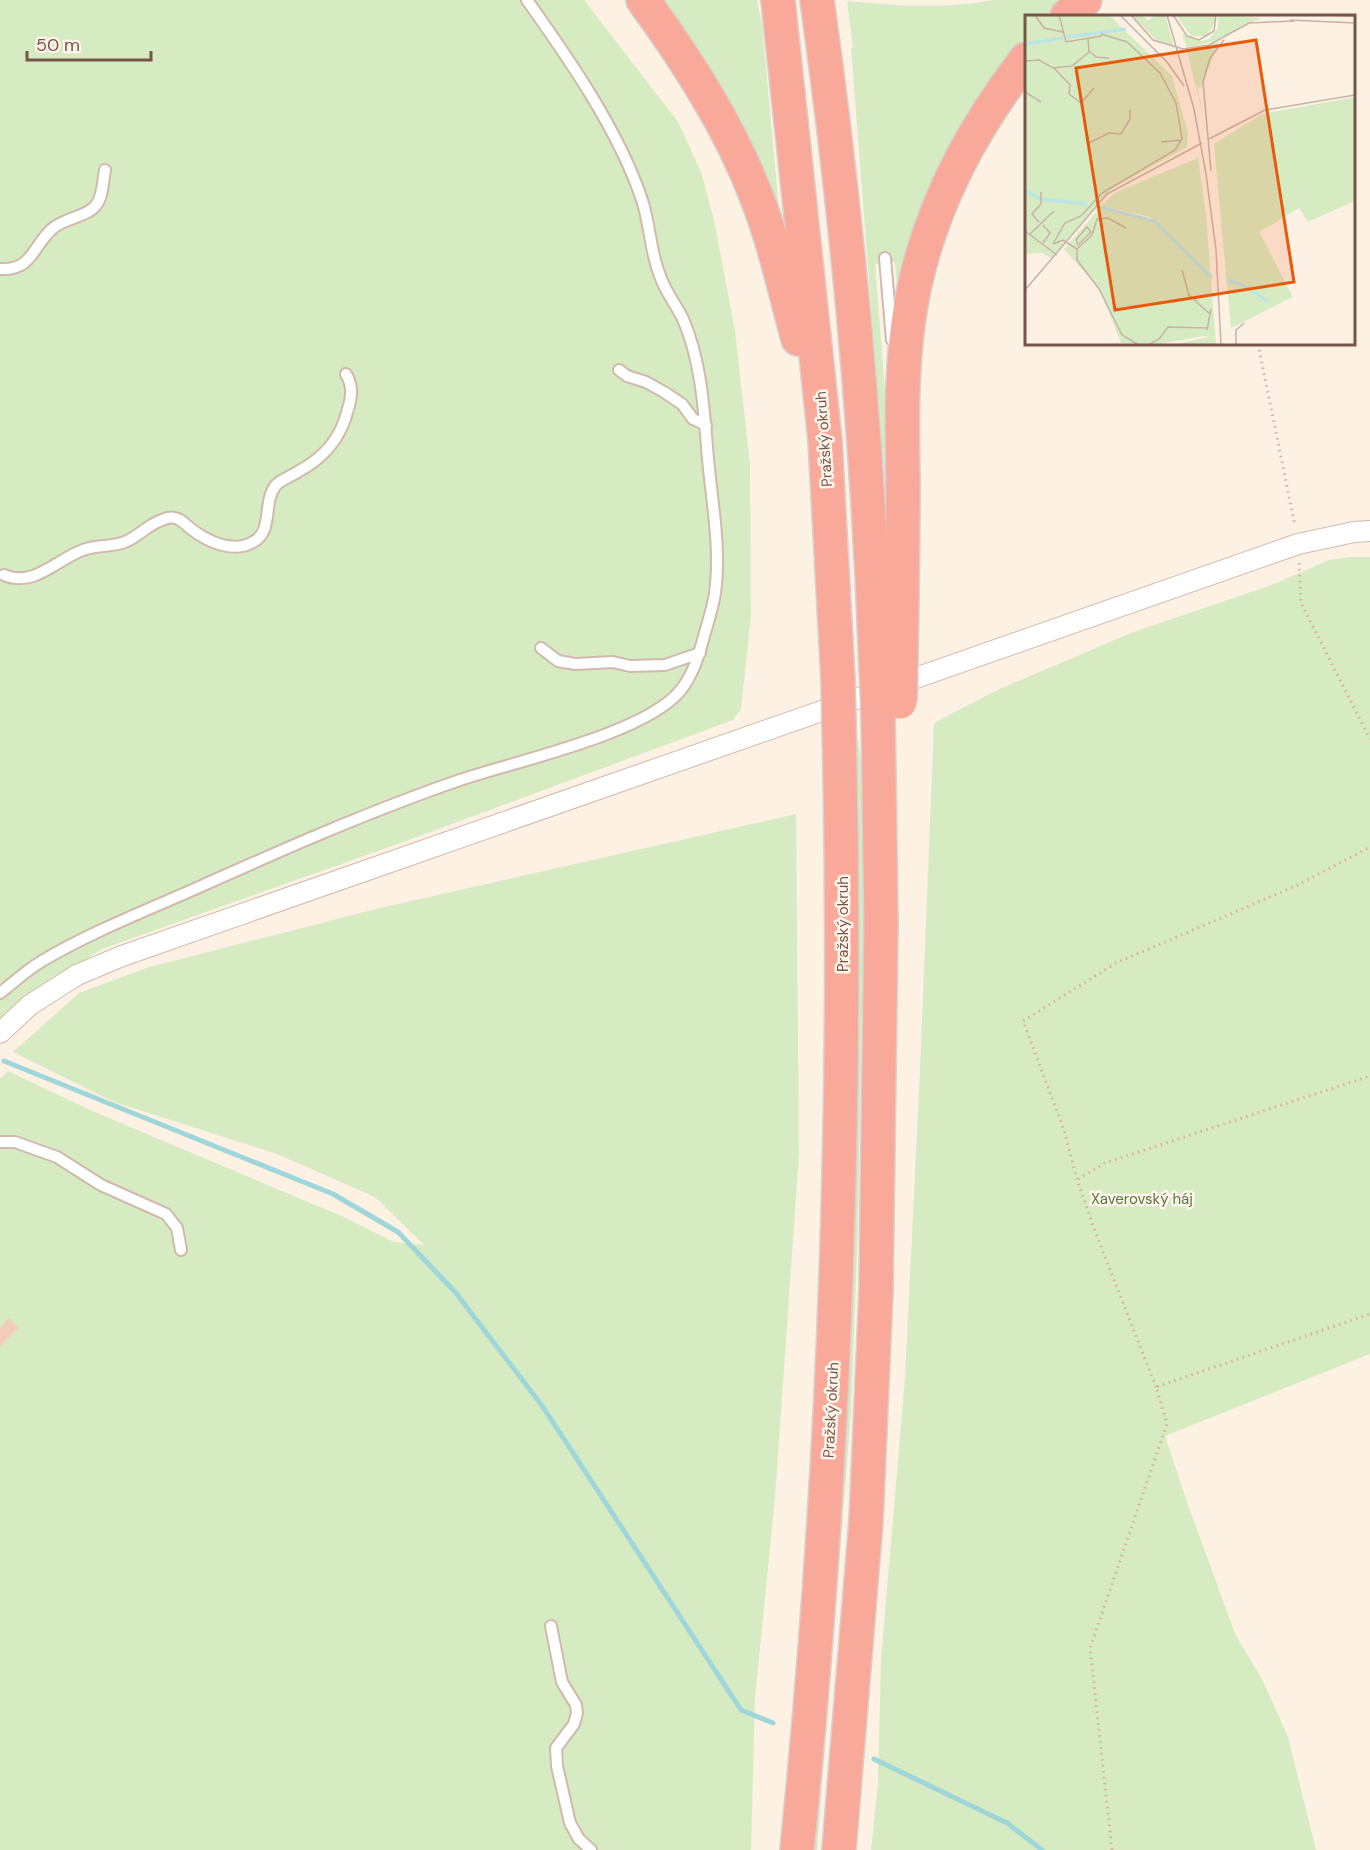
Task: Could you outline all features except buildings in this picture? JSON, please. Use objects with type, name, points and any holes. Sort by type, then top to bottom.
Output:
[{"type":"highway","points":[[643,0],[708,97],[730,136],[752,187],[771,239],[825,440]]},
{"type":"highway","points":[[1068,15],[1085,0]]},
{"type":"highway","name":"Pražský okruh","points":[[778,5],[825,440],[838,680],[843,980],[837,1262],[825,1519],[812,1697],[797,1850]]},
{"type":"highway","points":[[819,11],[839,170],[856,339],[867,487],[889,662]]},
{"type":"highway","points":[[839,1850],[860,1611],[871,1430],[876,1279],[881,923],[889,662],[903,376],[909,315],[915,284],[933,223],[957,165],[989,110],[1025,60]]},
{"type":"street","points":[[0,1033],[30,1005],[77,975],[122,956],[1298,544],[1354,532],[1370,531]]},
{"type":"lane","points":[[0,993],[39,963],[83,940],[297,843],[371,812],[635,722],[659,709],[679,692],[691,675],[700,653],[715,592],[717,559],[700,376],[694,349],[682,318],[659,274],[641,197],[614,136],[584,84],[526,0]]},
{"type":"lane","points":[[0,269],[9,269],[26,263],[51,230],[65,220],[96,206],[105,170]]},
{"type":"lane","points":[[885,258],[893,346]]},
{"type":"lane","points":[[889,662],[897,442],[893,358]]},
{"type":"lane","points":[[619,370],[627,376],[646,382],[664,392],[682,404],[693,419],[705,425]]},
{"type":"lane","points":[[4,575],[19,579],[50,569],[83,550],[126,542],[157,522],[168,518],[176,518],[196,533],[215,543],[236,547],[252,543],[264,529],[269,499],[276,485],[323,455],[337,439],[351,399],[351,386],[346,374]]},
{"type":"lane","points":[[541,648],[558,661],[575,664],[613,662],[630,666],[665,665],[700,653]]},
{"type":"lane","points":[[0,1142],[15,1142],[57,1157],[100,1185],[165,1214],[177,1228],[181,1250]]},
{"type":"lane","points":[[551,1626],[562,1682],[576,1705],[577,1713],[574,1724],[556,1749],[557,1766],[570,1823],[579,1839],[591,1850]]},
{"type":"path","points":[[1258,345],[1298,544],[1301,603],[1370,739]]},
{"type":"path","points":[[1112,1850],[1090,1648],[1167,1424],[1156,1387],[1093,1226],[1064,1130],[1023,1021],[1116,963],[1298,885],[1370,847]]},
{"type":"path","points":[[1077,1179],[1105,1163],[1370,1076]]},
{"type":"path","points":[[1156,1387],[1370,1314]]},
{"type":"green space","points":[[0,0],[584,0],[678,122],[701,172],[714,220],[735,331],[750,465],[751,616],[741,709],[733,720],[417,837],[102,949],[35,991],[0,1019]]},
{"type":"green space","points":[[657,0],[757,0],[762,24],[780,220]]},
{"type":"green space","points":[[994,0],[1062,0],[1046,15],[1025,15],[1025,37],[982,92],[961,124],[934,178],[898,298],[895,262],[875,264],[886,404],[890,498],[886,499],[851,48],[853,48],[847,1],[921,6]]},
{"type":"green space","name":"Xaverovský háj","points":[[1370,557],[1370,1354],[1165,1436],[1236,1636],[1262,1679],[1288,1737],[1316,1850],[871,1850],[878,1783],[881,1659],[905,1378],[934,723],[997,690],[1131,633],[1274,584],[1329,560]]},
{"type":"green space","points":[[856,726],[862,770],[864,902],[858,1228],[851,1412],[817,1850],[808,1850],[850,727]]},
{"type":"green space","points":[[796,814],[799,1154],[775,1498],[755,1699],[751,1850],[0,1850],[0,1079],[8,1071],[90,1110],[346,1218],[394,1242],[424,1245],[375,1197],[277,1154],[114,1102],[13,1052],[79,993],[149,967],[380,908]]},
{"type":"waterway","points":[[4,1061],[333,1194],[398,1232],[456,1293],[543,1407],[741,1710],[773,1723]]},
{"type":"waterway","points":[[874,1759],[1007,1823],[1042,1850]]}]
